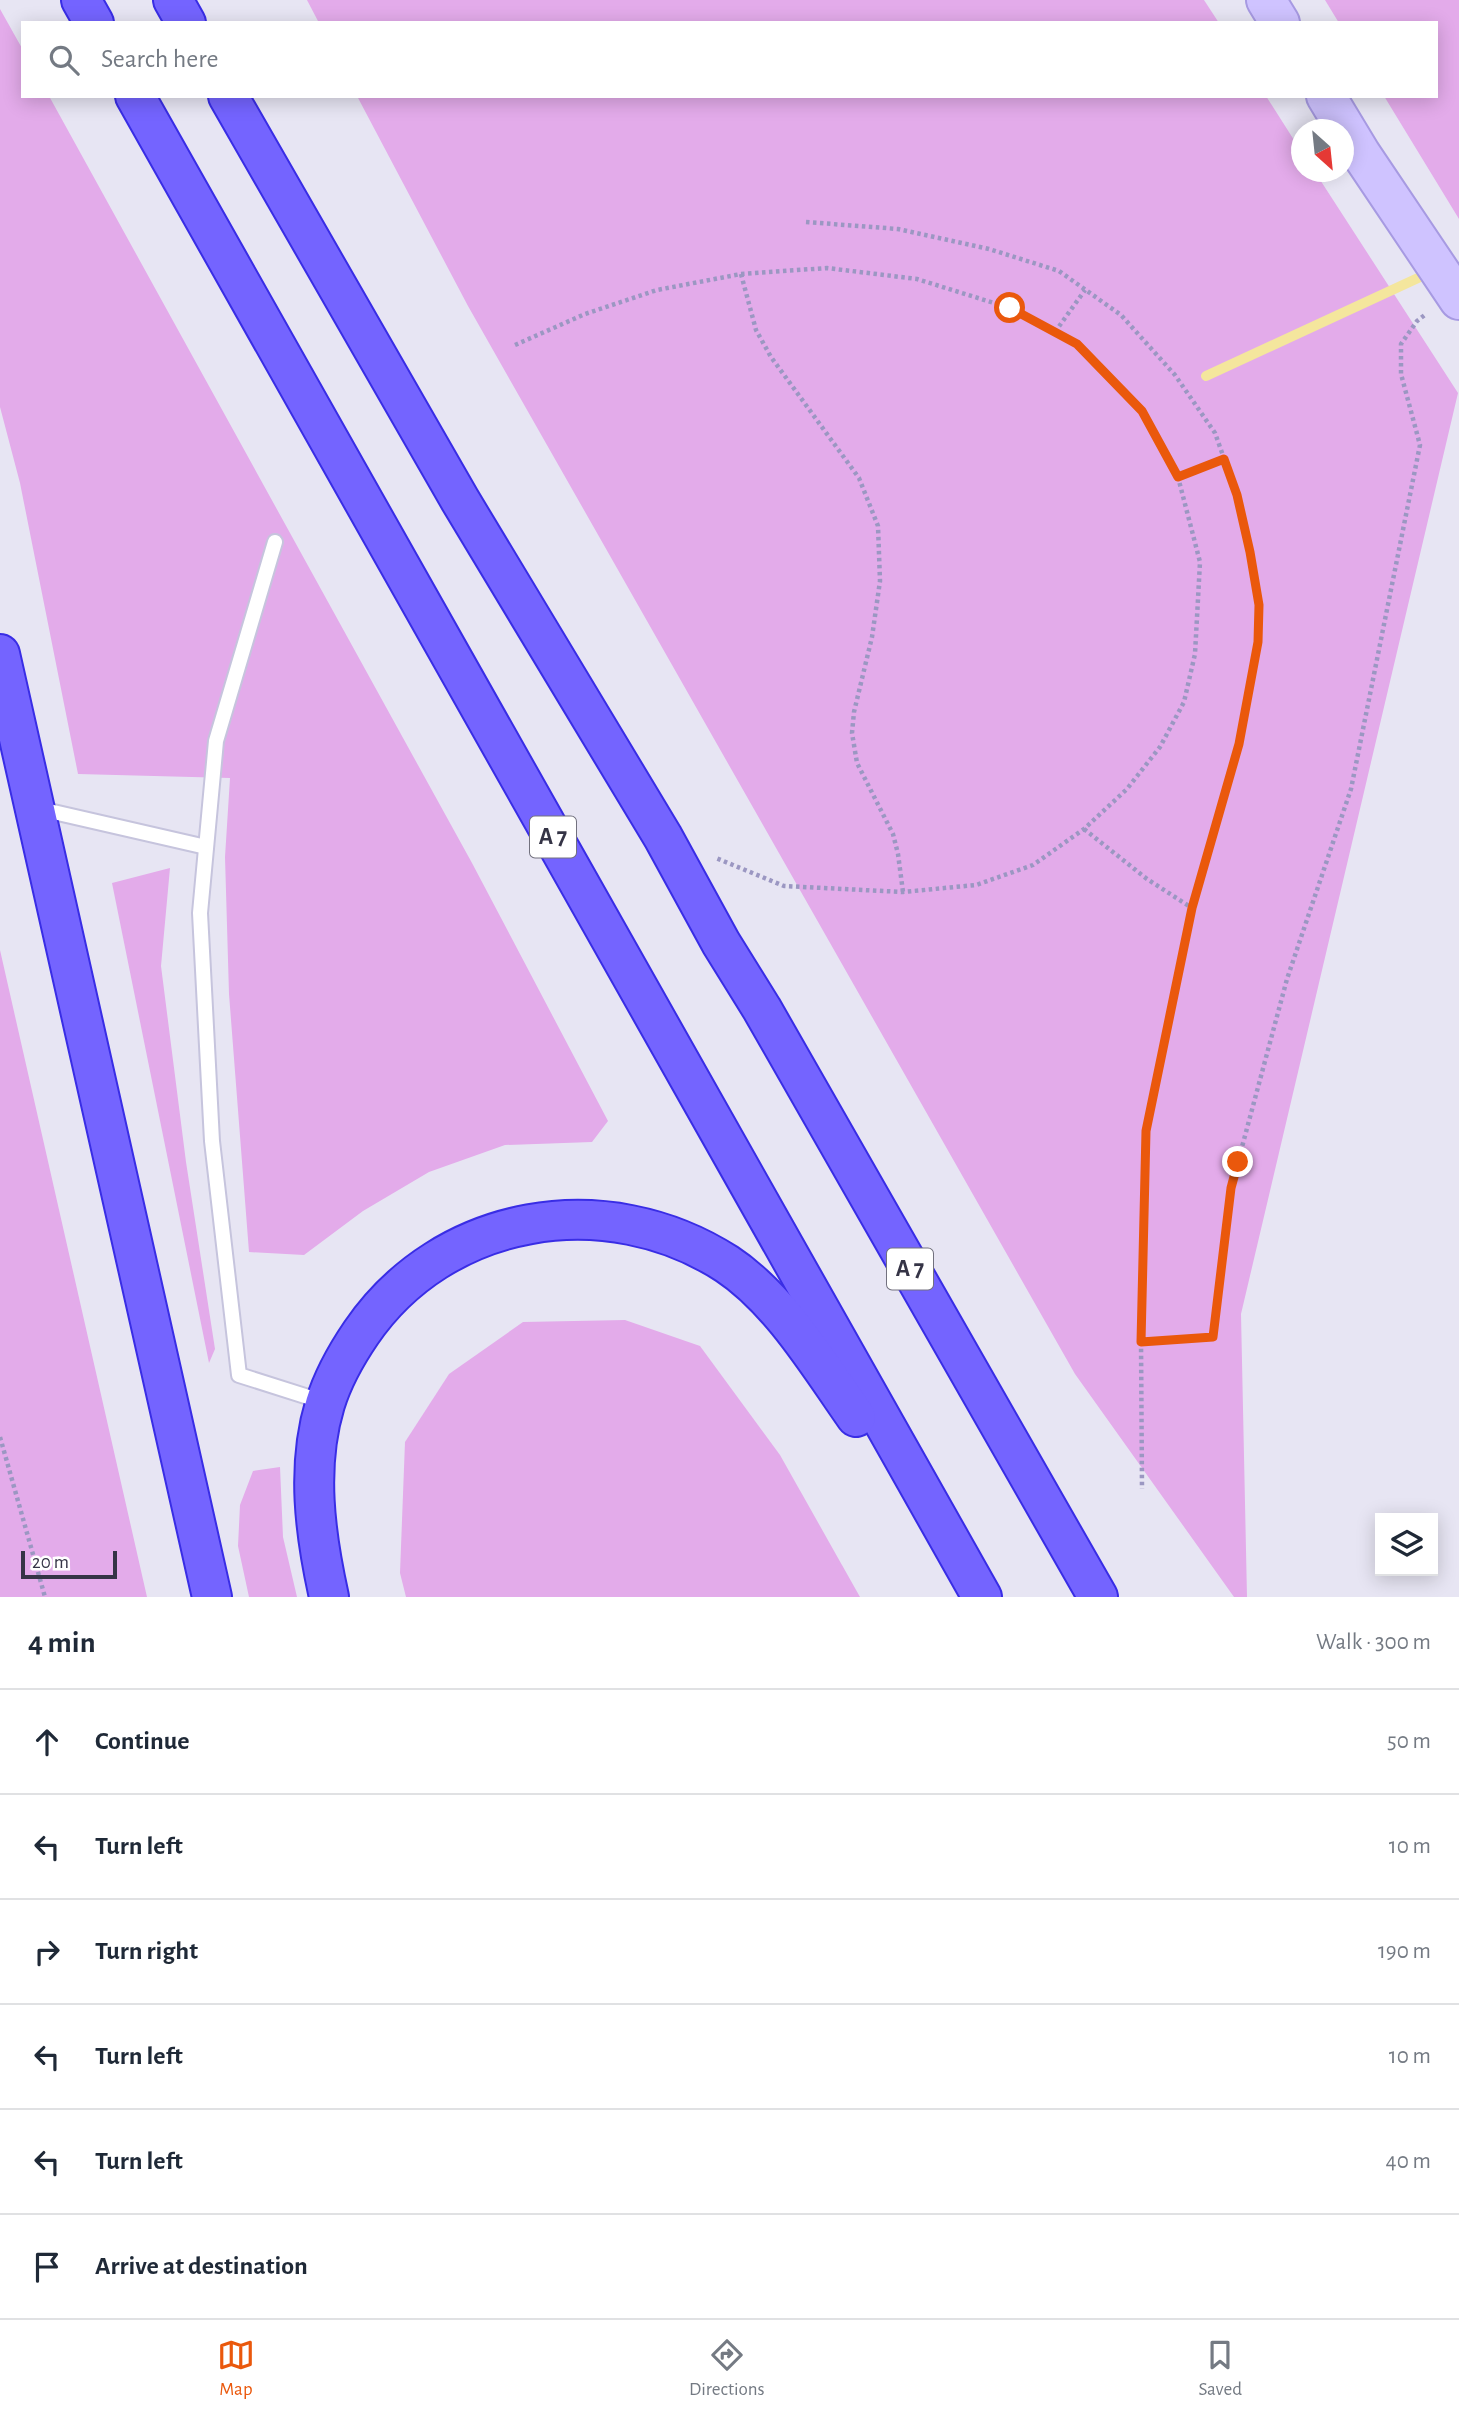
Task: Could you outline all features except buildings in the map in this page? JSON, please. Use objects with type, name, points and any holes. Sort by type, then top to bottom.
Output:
[{"type":"highway","points":[[81,0],[93,21]]},
{"type":"highway","points":[[173,0],[185,21]]},
{"type":"highway","name":"A 7","points":[[136,98],[977,1588]]},
{"type":"highway","name":"A 7","points":[[229,98],[453,488],[663,837],[721,943],[762,1009],[1098,1597]]},
{"type":"highway","points":[[0,654],[212,1597]]},
{"type":"highway","points":[[329,1597],[320,1560],[314,1500],[315,1451],[325,1403],[345,1357],[372,1317],[407,1281],[447,1253],[492,1233],[540,1221],[589,1219],[638,1225],[685,1241],[728,1265],[765,1297],[812,1354],[977,1588]]},
{"type":"main road","points":[[1266,0],[1279,21]]},
{"type":"main road","points":[[1327,98],[1456,296]]},
{"type":"lane","points":[[275,542],[216,741],[200,913],[212,1141],[239,1375],[325,1403]]},
{"type":"lane","points":[[35,808],[206,847]]},
{"type":"path","points":[[806,222],[898,229],[989,249],[1059,271],[1121,315],[1175,375],[1215,433],[1237,495],[1259,605],[1258,642],[1239,744],[1192,908],[1146,1131],[1141,1342],[1142,1489]]},
{"type":"path","points":[[515,345],[585,314],[657,290],[741,274],[827,268],[917,279],[1010,308],[1077,344],[1142,411],[1178,477],[1200,562],[1195,654],[1184,702],[1160,747],[1127,789],[1084,829],[1033,865],[976,885],[903,892],[784,886],[711,856]]},
{"type":"path","points":[[741,274],[756,330],[771,357],[859,478],[878,526],[880,581],[852,733],[857,763],[893,834],[903,892]]},
{"type":"path","points":[[1055,332],[1085,290]]},
{"type":"path","points":[[1141,1342],[1213,1337],[1231,1188],[1287,979],[1351,789],[1420,445],[1401,374],[1401,344],[1417,321],[1456,296]]},
{"type":"path","points":[[1178,477],[1224,459]]},
{"type":"path","points":[[1084,829],[1147,879],[1192,908]]},
{"type":"path","points":[[0,1437],[45,1597]]},
{"type":"shaded area","points":[[307,0],[1204,0],[1218,21],[318,21]]},
{"type":"shaded area","points":[[1325,0],[1459,0],[1459,219],[1385,98],[1438,98],[1438,21],[1338,21]]},
{"type":"shaded area","points":[[0,9],[21,46],[21,98],[50,98],[472,863],[608,1121],[592,1142],[505,1145],[429,1172],[363,1211],[304,1255],[249,1252],[229,994],[225,857],[230,778],[78,774],[20,483],[0,407]]},
{"type":"shaded area","points":[[358,98],[1267,98],[1291,135],[1291,182],[1321,182],[1458,393],[1241,1314],[1247,1597],[1234,1597],[1075,1374],[468,306]]},
{"type":"shaded area","points":[[170,868],[161,966],[186,1162],[215,1349],[209,1363],[112,883]]},
{"type":"shaded area","points":[[0,950],[147,1597],[0,1597]]},
{"type":"shaded area","points":[[625,1320],[700,1346],[780,1455],[860,1597],[406,1597],[400,1573],[405,1442],[449,1374],[523,1322]]},
{"type":"shaded area","points":[[280,1467],[283,1537],[297,1597],[249,1597],[238,1546],[240,1505],[253,1471]]},
{"type":"waterway","points":[[1206,376],[1431,272]]},
{"type":"route","points":[[1010,308],[1077,344],[1142,411],[1178,477],[1224,459],[1237,495],[1259,605],[1258,642],[1239,744],[1192,908],[1146,1131],[1141,1342],[1213,1337],[1231,1188],[1238,1162]]}]
